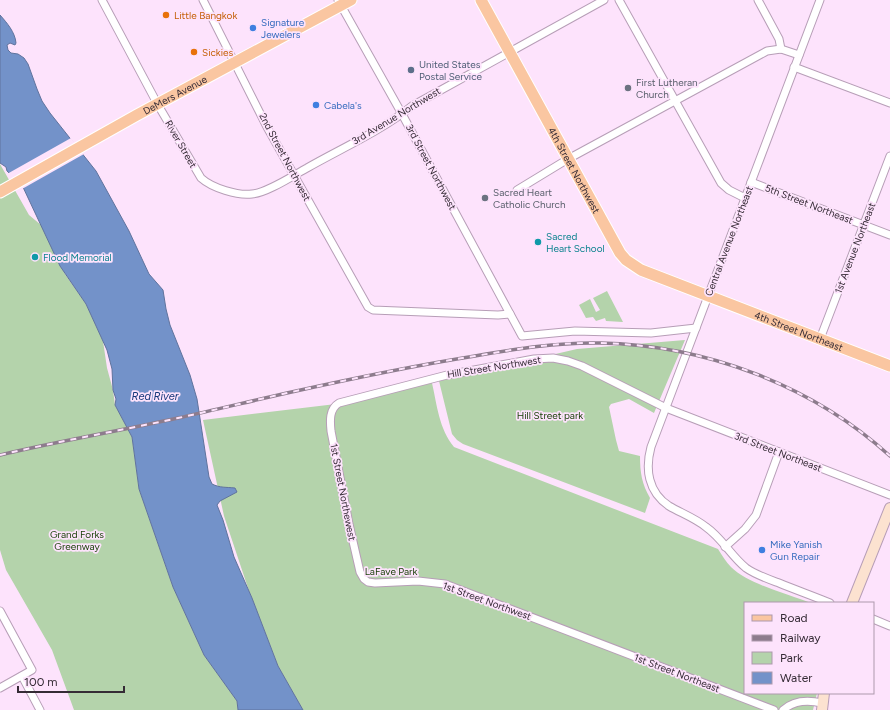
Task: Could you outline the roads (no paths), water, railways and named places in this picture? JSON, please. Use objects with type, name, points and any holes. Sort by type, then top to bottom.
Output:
[{"type":"main road","name":"DeMers Avenue","points":[[0,192],[133,117],[236,63],[339,3],[351,0]]},
{"type":"main road","name":"4th Street Northwest","points":[[480,0],[620,253],[626,260],[640,270],[708,296]]},
{"type":"main road","name":"4th Street Northeast","points":[[708,296],[890,366]]},
{"type":"street","name":"River Street","points":[[102,0],[158,105],[201,178],[212,186],[233,192],[252,194],[262,192],[294,175]]},
{"type":"street","name":"2nd Street Northwest","points":[[203,0],[267,126],[368,307],[373,310],[498,315],[510,314]]},
{"type":"street","name":"3rd Avenue Northwest","points":[[294,175],[393,120],[412,106],[604,0]]},
{"type":"street","points":[[619,0],[721,183],[729,190],[745,198]]},
{"type":"street","points":[[758,0],[779,39],[781,49]]},
{"type":"street","name":"Central Avenue Northeast","points":[[725,547],[716,535],[703,524],[662,500],[654,490],[651,483],[648,473],[649,457],[666,408],[820,0]]},
{"type":"street","name":"3rd Street Northwest","points":[[339,3],[402,114],[522,336],[575,331],[651,333],[696,328]]},
{"type":"street","points":[[518,190],[568,159],[760,54],[774,49],[781,49],[799,55]]},
{"type":"street","points":[[794,67],[890,103]]},
{"type":"street","name":"1st Avenue Northeast","points":[[820,339],[890,156]]},
{"type":"street","name":"5th Street Northeast","points":[[751,182],[890,235]]},
{"type":"street","name":"Hill Street Northwest","points":[[339,402],[447,374],[534,359],[553,358],[582,366],[666,408]]},
{"type":"street","name":"1st Street Northewest","points":[[339,402],[336,404],[331,414],[331,431],[348,524],[358,565],[362,575],[368,582]]},
{"type":"street","name":"3rd Street Northeast","points":[[666,408],[890,495]]},
{"type":"street","points":[[779,452],[756,515],[745,529],[725,547],[740,563],[752,572],[827,602]]},
{"type":"street","points":[[852,602],[890,508]]},
{"type":"street","name":"1st Street Northwest","points":[[368,582],[418,582],[445,584],[579,636]]},
{"type":"street","points":[[0,611],[32,670],[0,688]]},
{"type":"street","points":[[874,619],[890,626]]},
{"type":"street","name":"1st Street Northeast","points":[[579,636],[774,710]]},
{"type":"street","points":[[22,676],[40,710]]},
{"type":"street","points":[[783,710],[799,702],[823,702]]},
{"type":"water","name":"Red River","points":[[0,15],[14,35],[16,43],[15,45],[10,43],[7,45],[8,50],[11,53],[18,54],[24,58],[28,64],[42,101],[96,171],[129,231],[149,274],[163,290],[170,325],[190,375],[197,399],[209,477],[212,484],[220,487],[235,488],[237,492],[220,501],[217,505],[234,557],[252,598],[278,666],[303,710],[238,710],[237,701],[204,655],[173,587],[139,489],[132,437],[115,405],[116,399],[113,390],[112,369],[107,350],[86,304],[60,266],[22,185],[7,171],[6,167],[0,163]]},
{"type":"railway","points":[[0,455],[156,423],[404,368],[537,346],[600,343],[639,346],[679,352],[717,361],[755,374],[792,390],[827,409],[859,431],[890,456]]},
{"type":"place","name":"Little Bangkok","points":[[166,15]]},
{"type":"place","name":"Signature Jewelers","points":[[253,28]]},
{"type":"place","name":"Sickies","points":[[194,52]]},
{"type":"place","name":"United States Postal Service","points":[[411,70]]},
{"type":"place","name":"First Lutheran Church","points":[[628,88]]},
{"type":"place","name":"Cabela's","points":[[316,105]]},
{"type":"place","name":"Sacred Heart Catholic Church","points":[[485,198]]},
{"type":"place","name":"Sacred Heart School","points":[[538,242]]},
{"type":"place","name":"Flood Memorial","points":[[35,257]]},
{"type":"place","name":"Mike Yanish Gun Repair","points":[[762,550]]},
{"type":"park label","name":"Hill Street park","points":[[550,415]]},
{"type":"park label","name":"Grand Forks Greenway","points":[[77,540]]},
{"type":"park label","name":"LaFave Park","points":[[391,571]]}]
